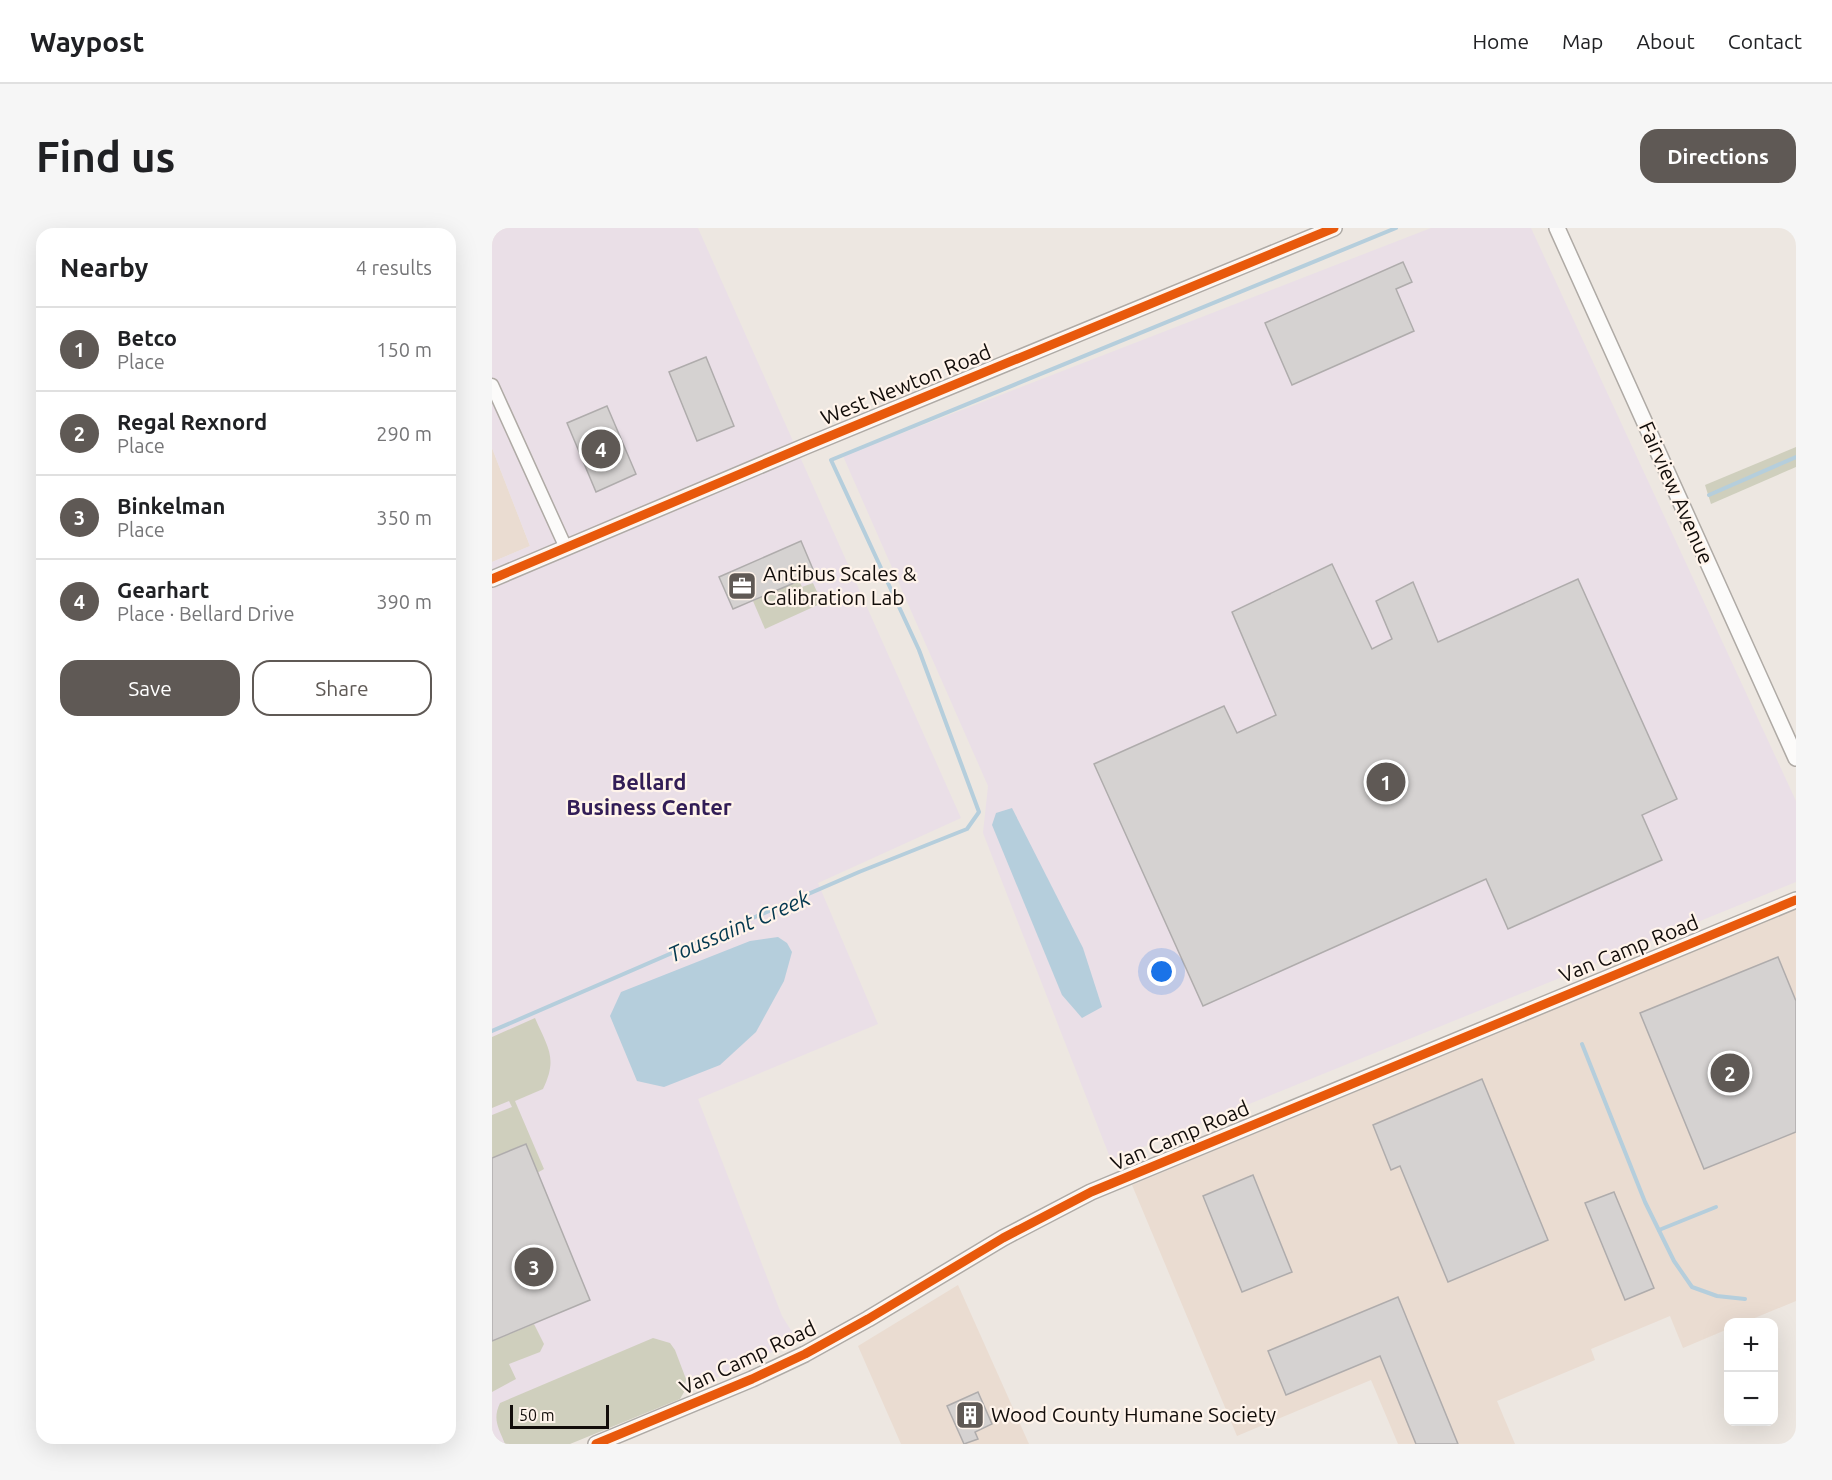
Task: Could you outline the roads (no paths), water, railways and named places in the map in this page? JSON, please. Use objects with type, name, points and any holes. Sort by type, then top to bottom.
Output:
[{"type":"street","name":"West Newton Road","points":[[492,579],[1334,228]]},
{"type":"street","name":"Fairview Avenue","points":[[1557,228],[1796,758]]},
{"type":"street","points":[[492,385],[566,548]]},
{"type":"street","name":"Van Camp Road","points":[[596,1444],[752,1379],[805,1354],[1003,1238],[1091,1192],[1796,900]]},
{"type":"water","points":[[1012,808],[1083,948],[1102,1007],[1082,1018],[1062,995],[992,825],[996,813]]},
{"type":"water","points":[[778,937],[787,943],[792,952],[784,981],[756,1032],[720,1065],[664,1087],[637,1081],[610,1016],[621,992],[750,941]]},
{"type":"waterway","points":[[492,1031],[859,872],[967,829],[979,812],[919,650],[831,460],[1396,228]]},
{"type":"waterway","name":"Toussaint Creek","points":[[1709,495],[1796,457]]},
{"type":"waterway","points":[[1582,1044],[1645,1202],[1674,1261],[1692,1287],[1717,1296],[1745,1299]]},
{"type":"waterway","points":[[1659,1230],[1716,1207]]},
{"type":"place","name":"Gearhart","points":[[601,449]]},
{"type":"place","name":"Antibus Scales & Calibration Lab","points":[[742,586]]},
{"type":"place","name":"Betco","points":[[1386,782]]},
{"type":"place","name":"Regal Rexnord","points":[[1730,1073]]},
{"type":"place","name":"Binkelman","points":[[534,1267]]},
{"type":"place","name":"Wood County Humane Society","points":[[970,1415]]},
{"type":"district","name":"Bellard Business Center","points":[[649,794]]}]
